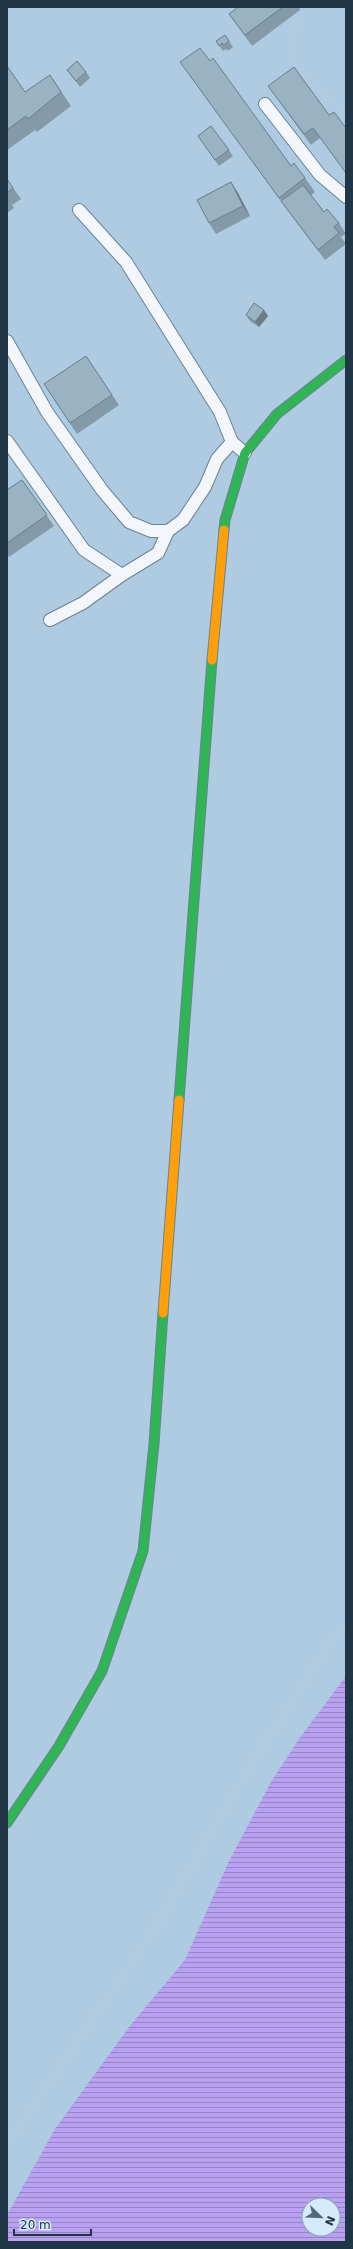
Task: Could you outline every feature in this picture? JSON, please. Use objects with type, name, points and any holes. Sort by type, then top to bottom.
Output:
[{"type":"street","points":[[7,1823],[59,1746],[102,1671],[143,1551],[154,1444],[208,696],[225,520],[245,453],[277,414],[346,360]]},
{"type":"lane","points":[[265,104],[320,175],[346,196]]},
{"type":"lane","points":[[79,210],[126,262],[220,412],[232,442],[245,453]]},
{"type":"lane","points":[[7,342],[47,412],[102,490],[129,522],[151,531],[168,531]]},
{"type":"lane","points":[[7,441],[84,550],[122,575]]},
{"type":"lane","points":[[50,620],[83,603],[122,575],[158,553],[168,531],[183,520],[205,487],[217,459],[232,442]]},
{"type":"path","points":[[302,7],[289,55],[307,81],[346,119]]},
{"type":"path","points":[[7,2145],[157,1925],[252,1763],[332,1641],[346,1628]]},
{"type":"shaded area","points":[[346,1676],[346,2242],[7,2242],[7,2215],[55,2129],[129,2027],[185,1960],[229,1861],[271,1782],[299,1739]]},
{"type":"building","points":[[238,7],[283,7],[245,35],[229,14]]},
{"type":"building","points":[[225,35],[229,41],[224,45],[222,43],[219,46],[216,41]]},
{"type":"building","points":[[200,48],[210,61],[213,58],[291,166],[294,163],[305,178],[279,198],[180,62]]},
{"type":"building","points":[[77,61],[86,72],[76,81],[67,70]]},
{"type":"building","points":[[7,66],[25,92],[50,75],[61,92],[28,119],[26,116],[7,130]]},
{"type":"building","points":[[294,67],[329,115],[334,112],[346,128],[346,173],[313,128],[304,134],[268,86]]},
{"type":"building","points":[[211,126],[229,150],[215,160],[198,136]]},
{"type":"building","points":[[7,179],[13,188],[7,193]]},
{"type":"building","points":[[231,182],[243,206],[209,223],[197,200]]},
{"type":"building","points":[[303,185],[324,212],[327,209],[339,223],[334,227],[339,233],[318,250],[281,201]]},
{"type":"building","points":[[254,303],[264,310],[255,322],[246,315]]},
{"type":"building","points":[[86,356],[112,395],[70,423],[44,384]]},
{"type":"building","points":[[22,480],[47,515],[7,543],[7,490]]},
{"type":"traffic: fast","points":[[224,530],[225,520],[245,453],[277,414],[346,360]]},
{"type":"traffic: fast","points":[[179,1100],[212,660]]},
{"type":"traffic: fast","points":[[7,1823],[59,1746],[102,1671],[143,1551],[154,1444],[163,1313]]},
{"type":"traffic: slow","points":[[212,660],[224,530]]},
{"type":"traffic: slow","points":[[163,1313],[179,1100]]}]
